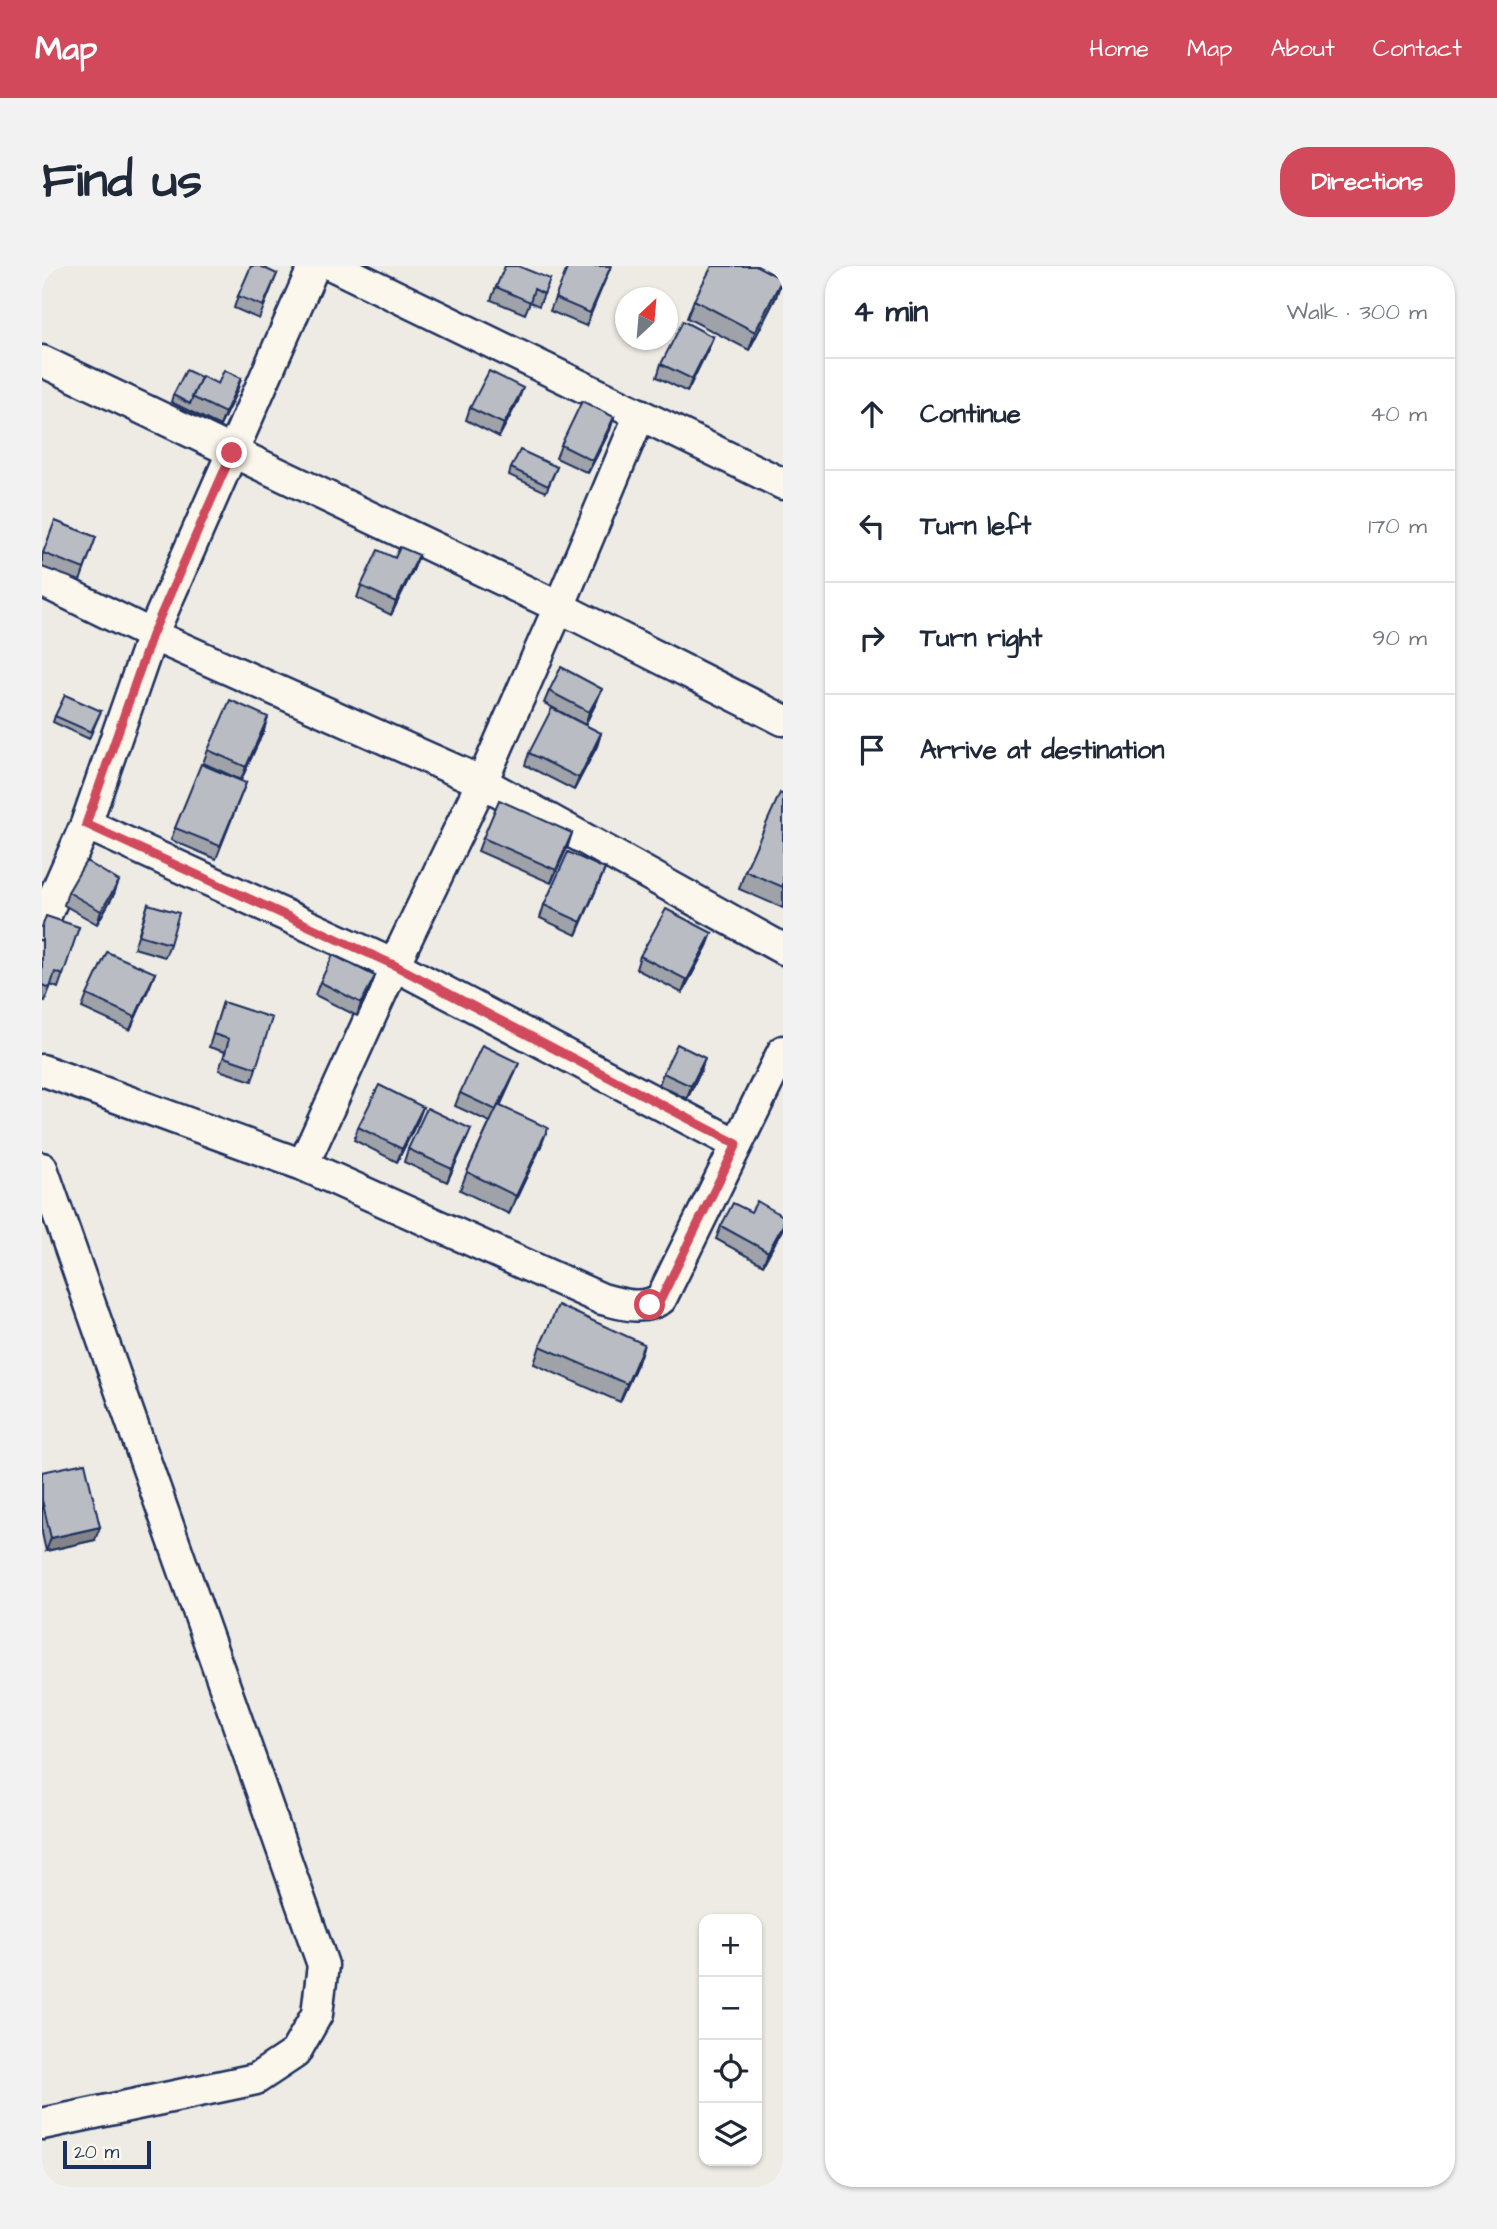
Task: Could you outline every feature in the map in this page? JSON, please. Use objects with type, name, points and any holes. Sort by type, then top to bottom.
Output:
[{"type":"street","points":[[42,925],[86,824],[152,635],[314,266]]},
{"type":"street","points":[[334,266],[783,484]]},
{"type":"street","points":[[42,361],[559,607],[783,720]]},
{"type":"street","points":[[303,1165],[394,965],[482,782],[640,414]]},
{"type":"street","points":[[42,581],[152,635],[482,782],[783,948]]},
{"type":"street","points":[[86,824],[394,965],[737,1144]]},
{"type":"street","points":[[42,1070],[303,1165],[601,1299],[635,1307],[650,1305],[661,1299],[783,1051]]},
{"type":"street","points":[[42,1168],[323,1965],[317,2014],[295,2053],[257,2079],[42,2124]]},
{"type":"building","points":[[251,266],[260,266],[277,274],[263,306],[238,296]]},
{"type":"building","points":[[505,266],[518,266],[550,279],[544,294],[534,289],[530,302],[496,287]]},
{"type":"building","points":[[568,266],[611,266],[590,313],[555,298]]},
{"type":"building","points":[[712,266],[757,266],[782,279],[755,332],[694,300]]},
{"type":"building","points":[[683,321],[713,337],[692,379],[661,364],[668,350],[678,350],[678,331]]},
{"type":"building","points":[[186,370],[201,377],[190,404],[173,395]]},
{"type":"building","points":[[224,370],[241,378],[225,413],[192,397],[202,376],[218,384]]},
{"type":"building","points":[[489,371],[523,388],[504,424],[470,408]]},
{"type":"building","points":[[582,401],[614,417],[593,461],[561,445]]},
{"type":"building","points":[[520,450],[557,467],[548,486],[511,468]]},
{"type":"building","points":[[55,521],[96,537],[84,569],[43,553]]},
{"type":"building","points":[[400,547],[419,555],[396,602],[361,586],[378,550],[395,558]]},
{"type":"building","points":[[561,667],[602,689],[589,712],[549,691]]},
{"type":"building","points":[[65,695],[101,711],[91,732],[55,716]]},
{"type":"building","points":[[230,700],[268,717],[246,767],[208,750]]},
{"type":"building","points":[[552,708],[601,733],[579,778],[529,753]]},
{"type":"building","points":[[201,764],[246,783],[220,846],[175,828]]},
{"type":"building","points":[[780,793],[783,795],[783,887],[745,871]]},
{"type":"building","points":[[499,800],[572,833],[556,870],[483,838]]},
{"type":"building","points":[[568,852],[605,869],[581,922],[544,905]]},
{"type":"building","points":[[86,861],[119,881],[101,911],[68,892]]},
{"type":"building","points":[[148,904],[179,913],[170,944],[139,935]]},
{"type":"building","points":[[666,909],[712,933],[687,980],[640,956]]},
{"type":"building","points":[[46,916],[79,927],[63,975],[55,972],[50,988],[42,985],[42,927]]},
{"type":"building","points":[[107,952],[155,973],[135,1017],[87,995]]},
{"type":"building","points":[[333,955],[375,976],[361,1003],[320,982]]},
{"type":"building","points":[[223,1002],[272,1018],[256,1068],[224,1057],[229,1039],[213,1034]]},
{"type":"building","points":[[677,1044],[705,1058],[691,1086],[663,1073]]},
{"type":"building","points":[[482,1045],[519,1063],[496,1110],[460,1093]]},
{"type":"building","points":[[379,1085],[423,1107],[402,1149],[358,1127]]},
{"type":"building","points":[[498,1105],[548,1128],[516,1196],[467,1172]]},
{"type":"building","points":[[427,1108],[471,1129],[452,1169],[408,1149]]},
{"type":"building","points":[[757,1201],[783,1216],[783,1225],[768,1252],[721,1226],[733,1203],[751,1212]]},
{"type":"building","points":[[558,1305],[644,1344],[627,1384],[540,1346]]},
{"type":"building","points":[[85,1463],[100,1527],[51,1538],[42,1500],[42,1472]]},
{"type":"route","points":[[232,453],[152,635],[86,824],[394,965],[737,1144],[661,1299],[650,1305]]}]
